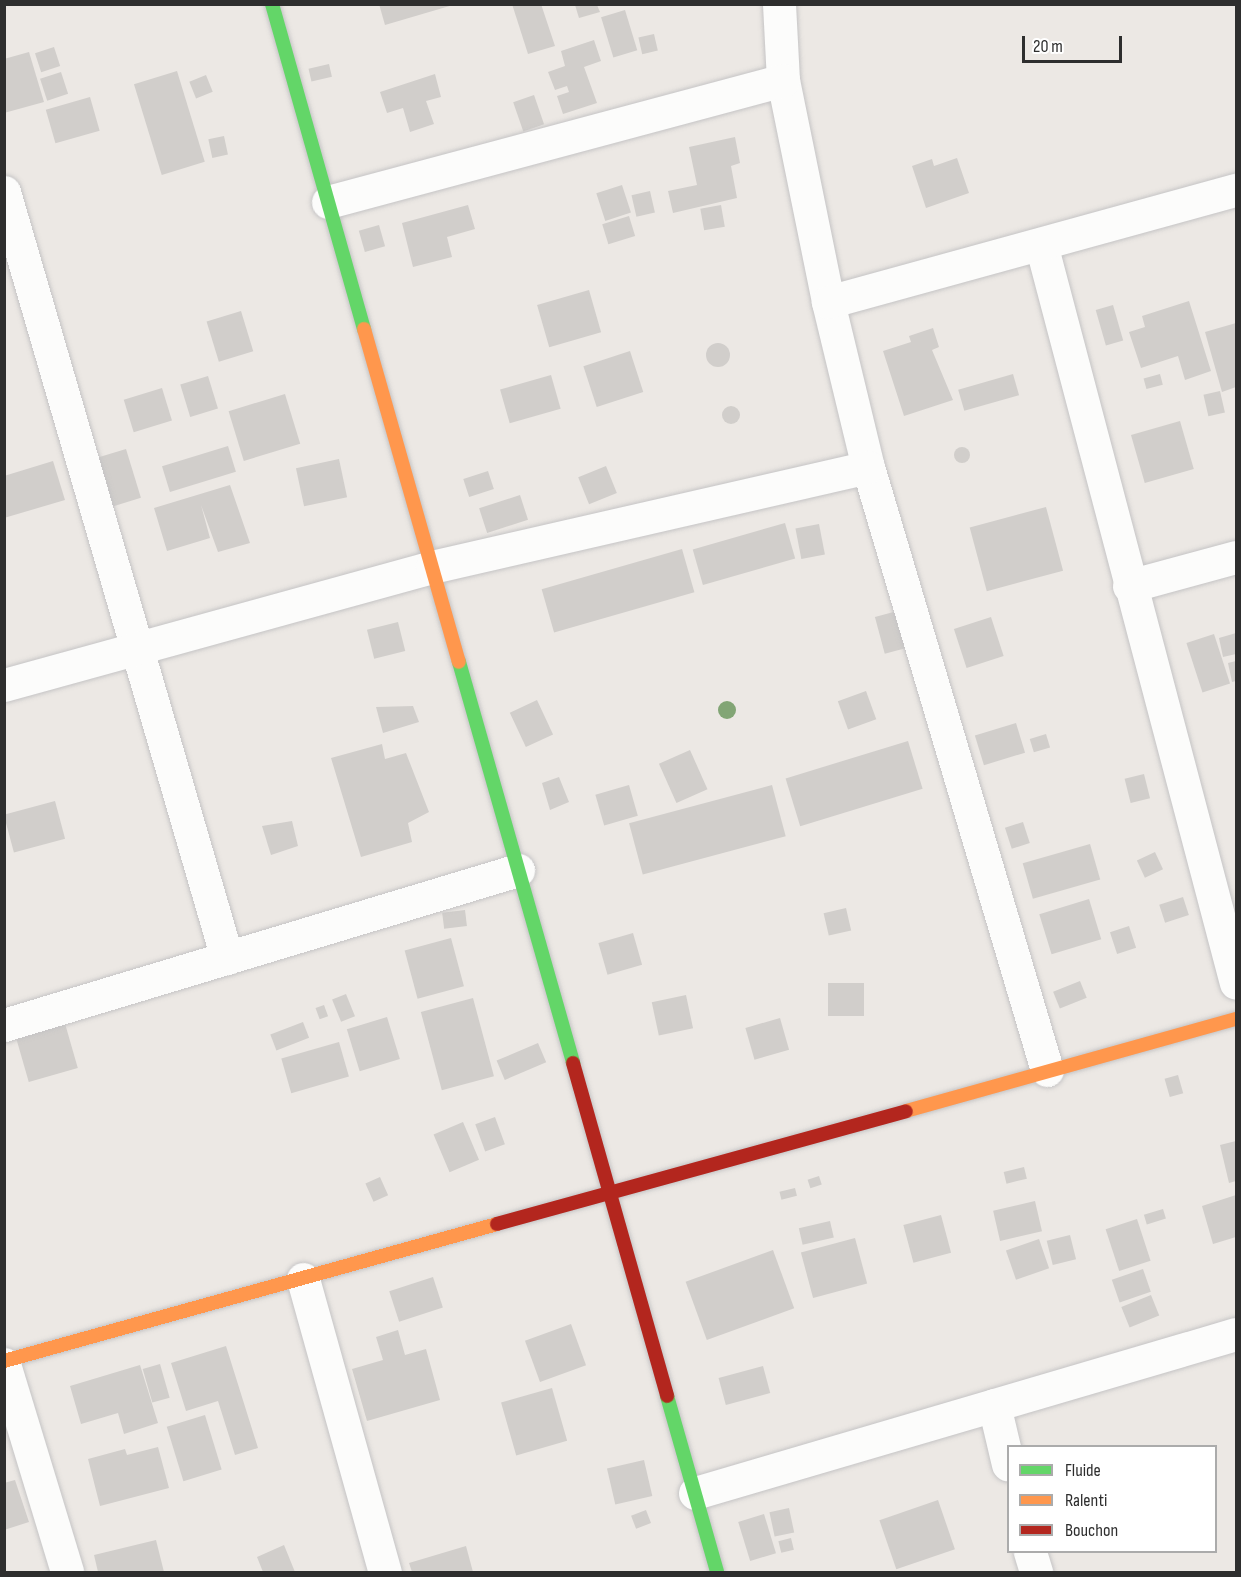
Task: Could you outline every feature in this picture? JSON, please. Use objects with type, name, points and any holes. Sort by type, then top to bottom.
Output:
[{"type":"street","points":[[272,4],[717,1572]]},
{"type":"street","points":[[779,4],[783,80],[828,302],[868,466],[1047,1070]]},
{"type":"street","points":[[328,202],[783,80]]},
{"type":"street","points":[[828,302],[1236,190]]},
{"type":"street","points":[[4,192],[227,958]]},
{"type":"street","points":[[1041,244],[1129,586],[1236,983]]},
{"type":"street","points":[[4,686],[432,567],[868,466]]},
{"type":"street","points":[[1129,586],[1236,558]]},
{"type":"street","points":[[4,1025],[518,870]]},
{"type":"street","points":[[67,1572],[4,1363],[1236,1019]]},
{"type":"street","points":[[303,1279],[385,1572]]},
{"type":"street","points":[[695,1493],[1236,1334]]},
{"type":"street","points":[[994,1406],[1007,1460]]},
{"type":"street","points":[[1031,1553],[1036,1572]]},
{"type":"building","points":[[379,4],[453,4],[453,5],[385,25]]},
{"type":"building","points":[[512,4],[541,4],[555,46],[528,54]]},
{"type":"building","points":[[575,5],[597,5],[600,12],[579,18]]},
{"type":"building","points":[[625,10],[637,50],[613,57],[601,17]]},
{"type":"building","points":[[654,34],[658,51],[642,54],[638,38]]},
{"type":"building","points":[[594,40],[601,61],[584,67],[597,103],[563,114],[557,96],[569,92],[567,86],[555,90],[548,72],[565,66],[561,51]]},
{"type":"building","points":[[54,47],[60,66],[41,72],[35,53]]},
{"type":"building","points":[[29,52],[44,102],[4,113],[4,59]]},
{"type":"building","points":[[329,64],[332,77],[311,81],[309,69]]},
{"type":"building","points":[[177,71],[205,162],[162,175],[134,84]]},
{"type":"building","points":[[61,72],[68,94],[47,101],[40,79]]},
{"type":"building","points":[[435,74],[441,97],[426,101],[434,124],[410,132],[403,108],[387,113],[380,92]]},
{"type":"building","points":[[206,75],[213,92],[196,98],[189,82]]},
{"type":"building","points":[[534,95],[544,124],[523,131],[513,102]]},
{"type":"building","points":[[90,97],[100,131],[55,143],[46,110]]},
{"type":"building","points":[[224,136],[228,155],[212,158],[208,139]]},
{"type":"building","points":[[735,137],[740,163],[731,166],[737,198],[673,213],[668,191],[697,185],[689,147]]},
{"type":"building","points":[[957,158],[969,193],[926,208],[912,166],[932,159],[934,166]]},
{"type":"building","points":[[622,185],[631,213],[605,221],[596,193]]},
{"type":"building","points":[[650,191],[655,212],[636,217],[631,195]]},
{"type":"building","points":[[468,205],[475,229],[447,237],[452,257],[413,267],[402,223]]},
{"type":"building","points":[[721,205],[725,227],[704,230],[700,209]]},
{"type":"building","points":[[629,216],[635,236],[608,244],[602,224]]},
{"type":"building","points":[[379,225],[385,246],[365,252],[359,231]]},
{"type":"building","points":[[589,290],[601,332],[549,347],[537,305]]},
{"type":"building","points":[[1189,301],[1211,371],[1185,380],[1178,356],[1141,368],[1129,332],[1145,327],[1142,316]]},
{"type":"building","points":[[1113,305],[1123,341],[1106,346],[1096,310]]},
{"type":"building","points":[[241,311],[253,351],[219,362],[207,322]]},
{"type":"building","points":[[1236,323],[1236,387],[1222,392],[1205,332]]},
{"type":"building","points":[[933,328],[939,347],[932,350],[953,400],[904,416],[883,351],[911,342],[909,336]]},
{"type":"building","points":[[718,343],[723,344],[729,350],[729,360],[723,366],[718,367],[713,366],[707,360],[706,355],[707,350],[713,344]]},
{"type":"building","points":[[630,351],[643,392],[597,407],[583,366]]},
{"type":"building","points":[[1013,374],[1019,395],[964,411],[958,390]]},
{"type":"building","points":[[1160,374],[1163,385],[1146,389],[1144,378]]},
{"type":"building","points":[[551,375],[561,409],[510,423],[500,390]]},
{"type":"building","points":[[208,376],[218,409],[190,417],[180,384]]},
{"type":"building","points":[[162,388],[172,421],[134,432],[124,400]]},
{"type":"building","points":[[1220,391],[1225,412],[1208,416],[1203,395]]},
{"type":"building","points":[[285,394],[300,444],[244,461],[229,411]]},
{"type":"building","points":[[731,406],[737,409],[740,415],[737,421],[731,424],[725,421],[722,415],[725,409]]},
{"type":"building","points":[[1180,421],[1194,469],[1145,483],[1131,435]]},
{"type":"building","points":[[228,446],[236,472],[170,492],[162,466]]},
{"type":"building","points":[[962,447],[968,449],[970,455],[968,461],[962,463],[956,461],[954,455],[956,449]]},
{"type":"building","points":[[126,449],[141,498],[110,507],[95,458]]},
{"type":"building","points":[[339,459],[347,497],[304,506],[296,468]]},
{"type":"building","points":[[53,461],[65,500],[4,518],[4,476]]},
{"type":"building","points":[[606,466],[617,493],[589,504],[578,477]]},
{"type":"building","points":[[488,471],[494,489],[469,497],[463,479]]},
{"type":"building","points":[[230,485],[250,543],[218,552],[201,505],[210,538],[167,551],[154,508]]},
{"type":"building","points":[[520,495],[528,520],[487,533],[479,508]]},
{"type":"building","points":[[1046,507],[1063,571],[987,591],[970,527]]},
{"type":"building","points":[[785,523],[795,559],[703,585],[693,549]]},
{"type":"building","points":[[819,524],[825,554],[801,559],[795,529]]},
{"type":"building","points":[[682,549],[694,592],[554,632],[542,589]]},
{"type":"building","points":[[901,610],[911,647],[885,654],[875,617]]},
{"type":"building","points":[[991,617],[1004,656],[967,668],[954,629]]},
{"type":"building","points":[[398,622],[405,651],[374,659],[367,630]]},
{"type":"building","points":[[1236,633],[1236,654],[1223,657],[1219,638]]},
{"type":"building","points":[[1214,634],[1230,683],[1202,692],[1186,643]]},
{"type":"building","points":[[1236,661],[1236,681],[1232,682],[1228,663]]},
{"type":"building","points":[[866,691],[876,719],[848,729],[838,701]]},
{"type":"building","points":[[537,700],[553,734],[526,747],[510,713]]},
{"type":"building","points":[[413,706],[419,722],[383,733],[376,707]]},
{"type":"building","points":[[1016,723],[1025,753],[984,765],[975,736]]},
{"type":"building","points":[[1046,734],[1050,747],[1034,752],[1030,739]]},
{"type":"building","points":[[908,741],[923,789],[800,826],[786,778]]},
{"type":"building","points":[[382,744],[385,759],[406,753],[429,812],[408,823],[412,842],[361,857],[331,758]]},
{"type":"building","points":[[690,750],[707,789],[676,803],[659,764]]},
{"type":"building","points":[[1144,774],[1150,798],[1131,803],[1125,779]]},
{"type":"building","points":[[559,777],[569,802],[550,810],[542,783]]},
{"type":"building","points":[[629,785],[638,816],[604,825],[595,795]]},
{"type":"building","points":[[772,785],[786,836],[643,874],[629,823]]},
{"type":"building","points":[[55,801],[65,839],[14,852],[4,815]]},
{"type":"building","points":[[292,821],[298,846],[271,855],[262,826]]},
{"type":"building","points":[[1023,822],[1030,843],[1012,849],[1005,828]]},
{"type":"building","points":[[1090,844],[1100,880],[1033,899],[1023,863]]},
{"type":"building","points":[[1155,852],[1163,869],[1145,878],[1137,860]]},
{"type":"building","points":[[1183,897],[1189,915],[1165,923],[1159,905]]},
{"type":"building","points":[[1089,899],[1101,939],[1052,954],[1039,914]]},
{"type":"building","points":[[846,908],[851,930],[829,936],[824,913]]},
{"type":"building","points":[[465,910],[467,926],[444,929],[442,913]]},
{"type":"building","points":[[1129,926],[1136,948],[1117,954],[1110,932]]},
{"type":"building","points":[[633,933],[642,965],[607,975],[598,943]]},
{"type":"building","points":[[451,938],[464,986],[418,999],[405,950]]},
{"type":"building","points":[[1080,981],[1087,998],[1060,1009],[1053,992]]},
{"type":"building","points":[[828,983],[864,983],[864,1016],[828,1016]]},
{"type":"building","points":[[346,994],[355,1016],[341,1022],[332,1000]]},
{"type":"building","points":[[686,995],[693,1028],[659,1036],[652,1002]]},
{"type":"building","points":[[473,998],[494,1076],[442,1090],[421,1012]]},
{"type":"building","points":[[324,1005],[328,1016],[320,1019],[316,1008]]},
{"type":"building","points":[[387,1017],[400,1059],[360,1071],[347,1029]]},
{"type":"building","points":[[780,1018],[789,1050],[754,1060],[745,1028]]},
{"type":"building","points":[[64,1020],[78,1068],[29,1082],[15,1034]]},
{"type":"building","points":[[303,1022],[309,1038],[276,1050],[270,1035]]},
{"type":"building","points":[[339,1042],[349,1077],[291,1093],[281,1059]]},
{"type":"building","points":[[538,1043],[546,1062],[505,1080],[497,1061]]},
{"type":"building","points":[[1178,1075],[1183,1093],[1170,1097],[1165,1079]]},
{"type":"building","points":[[495,1117],[505,1144],[485,1151],[475,1124]]},
{"type":"building","points":[[463,1122],[479,1160],[450,1172],[434,1135]]},
{"type":"building","points":[[1236,1141],[1236,1181],[1229,1183],[1220,1145]]},
{"type":"building","points":[[1024,1167],[1027,1179],[1007,1184],[1004,1172]]},
{"type":"building","points":[[819,1176],[822,1185],[810,1188],[808,1180]]},
{"type":"building","points":[[380,1177],[388,1195],[374,1202],[365,1184]]},
{"type":"building","points":[[795,1188],[797,1196],[781,1200],[779,1192]]},
{"type":"building","points":[[1236,1195],[1236,1237],[1213,1244],[1202,1206]]},
{"type":"building","points":[[1035,1201],[1042,1231],[1000,1241],[993,1211]]},
{"type":"building","points":[[1163,1209],[1166,1219],[1147,1224],[1144,1215]]},
{"type":"building","points":[[941,1215],[951,1253],[913,1263],[903,1225]]},
{"type":"building","points":[[1137,1219],[1151,1261],[1119,1271],[1106,1229]]},
{"type":"building","points":[[830,1221],[834,1238],[803,1245],[799,1228]]},
{"type":"building","points":[[1070,1235],[1076,1259],[1053,1265],[1047,1241]]},
{"type":"building","points":[[855,1238],[867,1283],[813,1298],[801,1252]]},
{"type":"building","points":[[1039,1239],[1049,1268],[1016,1280],[1006,1250]]},
{"type":"building","points":[[773,1250],[794,1308],[707,1340],[686,1282]]},
{"type":"building","points":[[1143,1269],[1151,1292],[1120,1302],[1112,1280]]},
{"type":"building","points":[[433,1277],[443,1307],[399,1322],[389,1291]]},
{"type":"building","points":[[1151,1295],[1159,1315],[1130,1327],[1121,1307]]},
{"type":"building","points":[[571,1324],[586,1365],[540,1382],[525,1341]]},
{"type":"building","points":[[398,1330],[405,1355],[426,1349],[440,1400],[367,1421],[352,1369],[383,1360],[376,1337]]},
{"type":"building","points":[[226,1346],[258,1448],[235,1455],[218,1401],[186,1411],[171,1363]]},
{"type":"building","points":[[160,1364],[170,1398],[152,1403],[143,1369]]},
{"type":"building","points":[[140,1365],[158,1423],[124,1434],[118,1413],[81,1424],[70,1386]]},
{"type":"building","points":[[763,1366],[770,1393],[726,1405],[719,1378]]},
{"type":"building","points":[[552,1388],[567,1441],[516,1455],[501,1403]]},
{"type":"building","points":[[205,1415],[222,1470],[183,1481],[167,1427]]},
{"type":"building","points":[[158,1447],[169,1488],[100,1506],[88,1459],[125,1449],[127,1455]]},
{"type":"building","points":[[644,1460],[652,1496],[615,1505],[607,1469]]},
{"type":"building","points":[[15,1480],[29,1522],[4,1530],[4,1483]]},
{"type":"building","points":[[938,1500],[955,1549],[896,1569],[879,1520]]},
{"type":"building","points":[[789,1508],[794,1532],[775,1537],[769,1512]]},
{"type":"building","points":[[646,1510],[651,1523],[636,1529],[631,1516]]},
{"type":"building","points":[[764,1514],[776,1553],[750,1561],[738,1522]]},
{"type":"building","points":[[791,1538],[794,1550],[781,1553],[778,1541]]},
{"type":"building","points":[[156,1540],[164,1572],[98,1572],[94,1555]]},
{"type":"building","points":[[284,1545],[295,1572],[263,1572],[257,1557]]},
{"type":"building","points":[[466,1546],[473,1572],[412,1572],[409,1563]]},
{"type":"traffic: fast","points":[[272,4],[364,329]]},
{"type":"traffic: fast","points":[[459,662],[573,1063]]},
{"type":"traffic: fast","points":[[667,1396],[717,1572]]},
{"type":"traffic: slow","points":[[364,329],[459,662]]},
{"type":"traffic: slow","points":[[906,1111],[1236,1019]]},
{"type":"traffic: slow","points":[[4,1361],[497,1224]]},
{"type":"traffic: jam","points":[[573,1063],[667,1396]]},
{"type":"traffic: jam","points":[[497,1224],[906,1111]]}]
